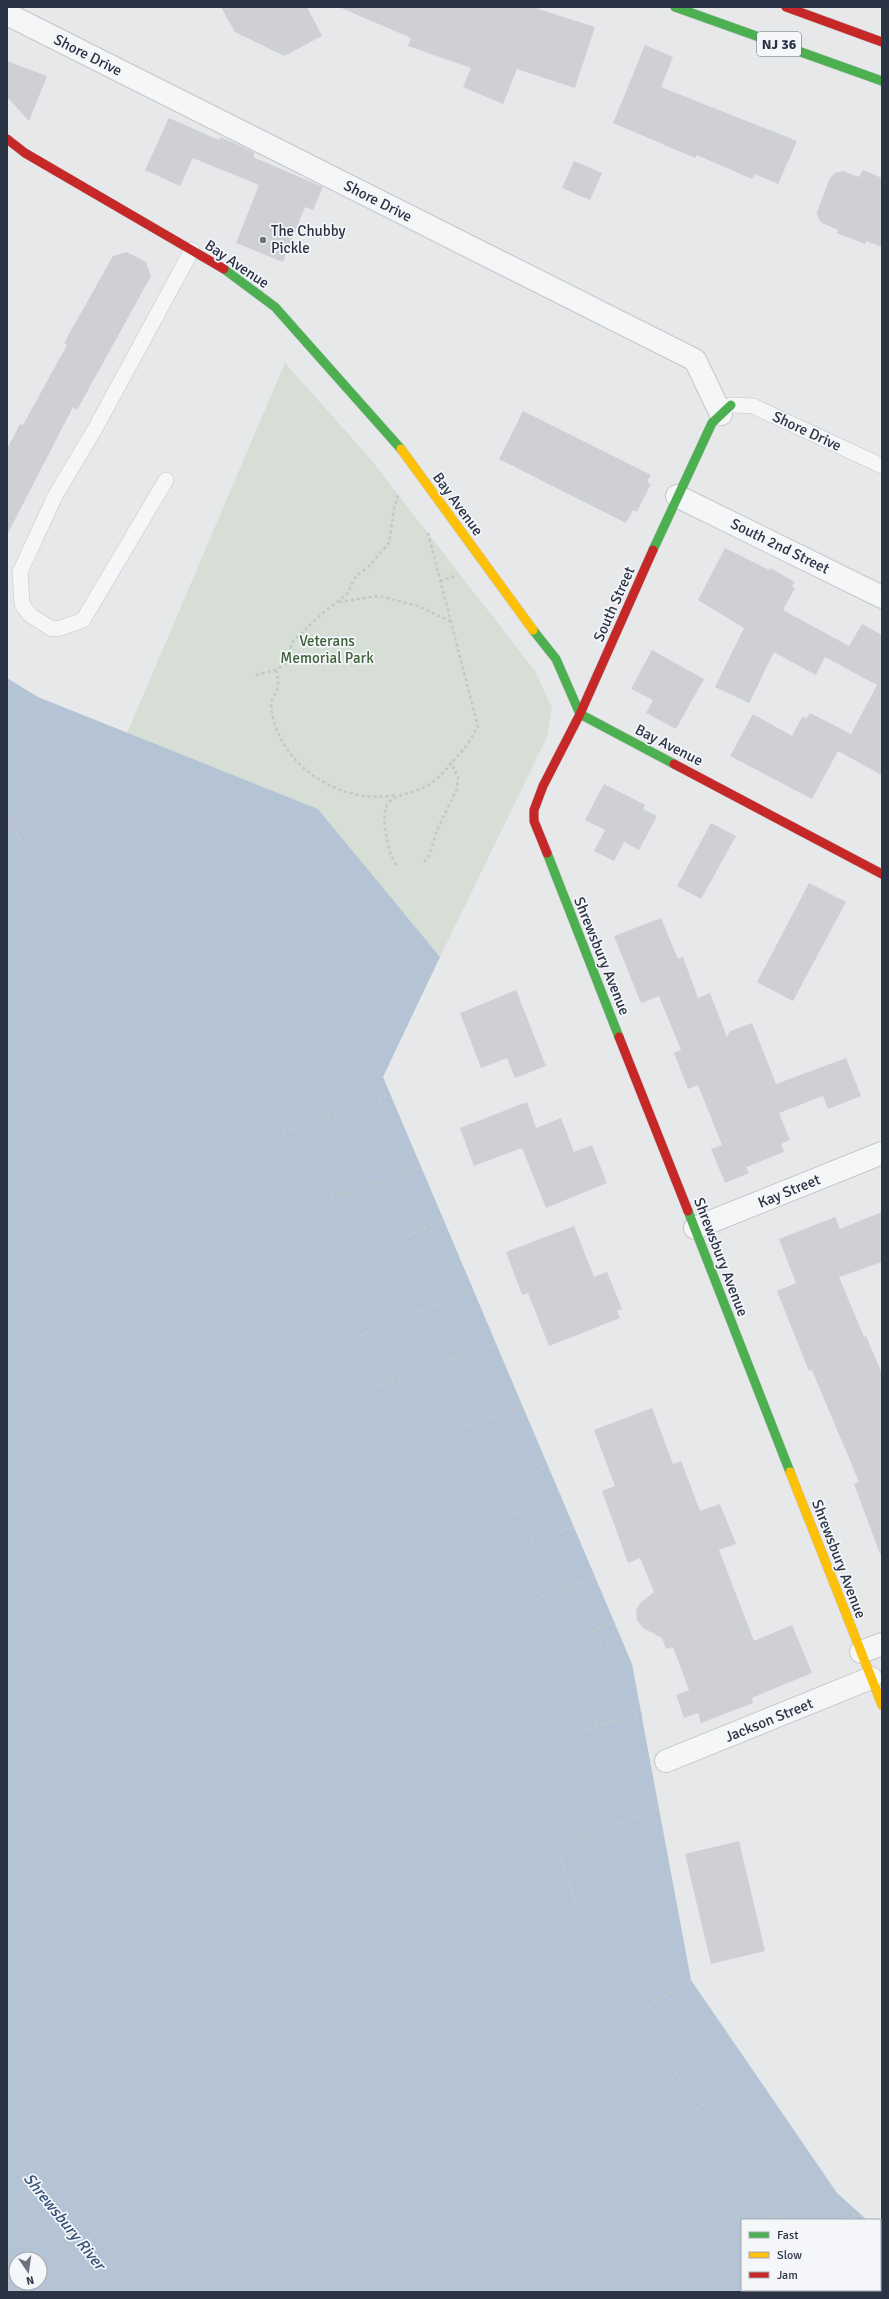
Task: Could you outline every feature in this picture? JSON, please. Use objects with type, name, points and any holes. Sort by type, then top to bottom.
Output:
[{"type":"main road","name":"NJ 36","points":[[675,7],[882,81]]},
{"type":"main road","name":"NJ 36","points":[[786,7],[882,42]]},
{"type":"main road","name":"Bay Avenue","points":[[7,139],[25,153],[221,267],[275,307],[394,440],[500,587],[556,659],[580,714],[882,874]]},
{"type":"main road","name":"South Street","points":[[534,821],[534,810],[543,786],[580,714],[677,496],[712,423],[726,410]]},
{"type":"main road","name":"Shrewsbury Avenue","points":[[534,821],[882,1705]]},
{"type":"street","name":"Shore Drive","points":[[7,14],[695,360],[726,410]]},
{"type":"street","name":"South 2nd Street","points":[[677,496],[882,597]]},
{"type":"street","name":"Kay Street","points":[[695,1228],[882,1153]]},
{"type":"street","points":[[861,1652],[882,1644]]},
{"type":"street","name":"Jackson Street","points":[[666,1761],[871,1678]]},
{"type":"lane","points":[[166,480],[83,620],[61,628],[52,629],[30,615],[22,604],[20,572],[55,496],[96,427],[192,250]]},
{"type":"lane","name":"Shore Drive","points":[[726,410],[753,406],[882,466]]},
{"type":"path","points":[[256,675],[276,670],[284,665],[293,641],[346,594],[356,576],[368,567],[390,543],[394,510],[398,495]]},
{"type":"path","points":[[276,670],[278,686],[271,704],[277,729],[284,746],[313,774],[330,786],[348,794],[370,798],[396,795],[416,790],[443,775],[451,763],[464,749],[478,727],[428,533]]},
{"type":"path","points":[[440,581],[458,576]]},
{"type":"path","points":[[338,602],[379,596],[418,606],[450,621]]},
{"type":"path","points":[[423,863],[429,856],[437,830],[457,789],[458,777],[451,763]]},
{"type":"path","points":[[396,795],[387,803],[385,821],[390,855],[396,865]]},
{"type":"path","points":[[7,817],[22,843]]},
{"type":"path","points":[[277,1135],[390,1094]]},
{"type":"path","points":[[308,1206],[421,1167]]},
{"type":"path","points":[[380,1248],[444,1220]]},
{"type":"path","points":[[349,1340],[473,1289]]},
{"type":"path","points":[[375,1386],[496,1343]]},
{"type":"path","points":[[465,1426],[523,1406]]},
{"type":"path","points":[[502,1485],[548,1466]]},
{"type":"path","points":[[502,1518],[561,1496]]},
{"type":"path","points":[[531,1542],[574,1526]]},
{"type":"path","points":[[536,1599],[596,1577]]},
{"type":"path","points":[[570,1640],[614,1622]]},
{"type":"path","points":[[572,1658],[621,1638]]},
{"type":"path","points":[[582,1730],[642,1713]]},
{"type":"path","points":[[577,1905],[556,1846],[660,1809]]},
{"type":"path","points":[[610,1954],[641,2010],[691,1980]]},
{"type":"path","points":[[669,2062],[731,2165]]},
{"type":"path","points":[[697,2109],[754,2072]]},
{"type":"path","points":[[764,2200],[777,2219]]},
{"type":"path","points":[[849,2219],[858,2212]]},
{"type":"green space","name":"Veterans Memorial Park","points":[[285,363],[368,456],[535,671],[552,708],[547,737],[440,957],[318,809],[127,733]]},
{"type":"water","name":"Shrewsbury River","points":[[7,678],[38,697],[318,809],[440,957],[383,1077],[632,1664],[691,1980],[837,2193],[866,2219],[741,2219],[741,2291],[881,2291],[881,2233],[882,2292],[7,2292]]},
{"type":"building","points":[[221,7],[307,7],[322,36],[284,56],[235,32]]},
{"type":"building","points":[[339,7],[532,7],[595,27],[575,88],[517,69],[503,104],[463,87],[471,68],[408,46],[411,38]]},
{"type":"building","points":[[645,45],[673,57],[661,87],[797,141],[778,184],[755,174],[752,179],[697,155],[695,158],[613,123]]},
{"type":"building","points":[[7,61],[47,76],[29,121],[7,97]]},
{"type":"building","points":[[169,118],[219,140],[220,137],[239,145],[255,153],[253,157],[323,187],[313,210],[305,207],[283,262],[236,243],[259,185],[193,158],[180,186],[145,170]]},
{"type":"building","points":[[574,161],[602,173],[590,200],[562,188]]},
{"type":"building","points":[[863,170],[882,178],[882,247],[866,241],[865,244],[837,233],[838,230],[822,223],[818,218],[817,212],[830,178],[835,173],[843,171],[859,177]]},
{"type":"building","points":[[127,252],[146,262],[151,276],[77,410],[73,407],[7,535],[7,449],[20,424],[23,425],[67,345],[64,343],[113,256]]},
{"type":"building","points":[[523,411],[651,475],[647,482],[651,484],[637,512],[633,510],[626,523],[499,459]]},
{"type":"building","points":[[725,548],[769,570],[770,568],[795,582],[792,586],[795,588],[783,610],[849,646],[862,624],[882,635],[882,775],[838,751],[812,799],[730,756],[753,714],[792,736],[802,717],[807,718],[810,713],[851,734],[877,685],[825,657],[816,675],[774,652],[749,703],[715,687],[744,628],[698,600]]},
{"type":"building","points":[[652,650],[704,679],[676,729],[646,713],[653,700],[631,689]]},
{"type":"building","points":[[604,784],[645,805],[643,809],[657,816],[639,850],[624,842],[614,861],[594,851],[605,830],[585,820]]},
{"type":"building","points":[[711,823],[736,836],[701,899],[677,886]]},
{"type":"building","points":[[809,883],[846,902],[793,1001],[757,982]]},
{"type":"building","points":[[661,918],[678,959],[683,957],[698,998],[710,993],[727,1037],[730,1031],[752,1023],[776,1084],[846,1058],[861,1096],[828,1109],[823,1096],[779,1113],[790,1140],[781,1144],[784,1152],[746,1167],[749,1173],[725,1183],[711,1149],[722,1145],[698,1085],[688,1089],[674,1053],[681,1050],[659,996],[641,1003],[614,936]]},
{"type":"building","points":[[516,990],[546,1066],[515,1078],[507,1058],[481,1068],[460,1013]]},
{"type":"building","points":[[527,1102],[536,1128],[561,1118],[574,1152],[592,1145],[607,1183],[546,1208],[522,1148],[474,1166],[460,1128]]},
{"type":"building","points":[[882,1212],[882,1262],[839,1277],[864,1337],[866,1336],[882,1374],[882,1553],[880,1554],[854,1484],[859,1482],[812,1370],[809,1371],[777,1291],[796,1283],[779,1239],[835,1217],[840,1229]]},
{"type":"building","points":[[574,1226],[594,1277],[607,1272],[622,1309],[617,1311],[620,1318],[549,1346],[528,1293],[522,1295],[506,1252]]},
{"type":"building","points":[[652,1408],[673,1464],[681,1461],[700,1511],[720,1504],[736,1544],[719,1550],[754,1641],[792,1625],[812,1673],[752,1698],[753,1703],[701,1723],[698,1713],[684,1718],[676,1695],[689,1690],[673,1647],[666,1649],[662,1638],[643,1628],[637,1620],[636,1610],[640,1603],[654,1592],[640,1558],[628,1563],[602,1491],[615,1486],[594,1430]]},
{"type":"building","points":[[739,1841],[765,1951],[711,1964],[685,1854]]},
{"type":"traffic: fast","points":[[675,7],[882,81]]},
{"type":"traffic: fast","points":[[224,269],[275,307],[401,449]]},
{"type":"traffic: fast","points":[[653,550],[712,423],[731,405]]},
{"type":"traffic: fast","points":[[533,630],[556,659],[580,714],[674,764]]},
{"type":"traffic: fast","points":[[547,853],[619,1037]]},
{"type":"traffic: fast","points":[[688,1211],[790,1472]]},
{"type":"traffic: slow","points":[[401,449],[533,630]]},
{"type":"traffic: slow","points":[[790,1472],[882,1705]]},
{"type":"traffic: jam","points":[[786,7],[882,42]]},
{"type":"traffic: jam","points":[[7,139],[25,153],[224,269]]},
{"type":"traffic: jam","points":[[547,853],[534,821],[534,810],[543,786],[580,714],[653,550]]},
{"type":"traffic: jam","points":[[674,764],[882,874]]},
{"type":"traffic: jam","points":[[619,1037],[688,1211]]},
{"type":"place","name":"The Chubby Pickle","points":[[263,240]]}]
